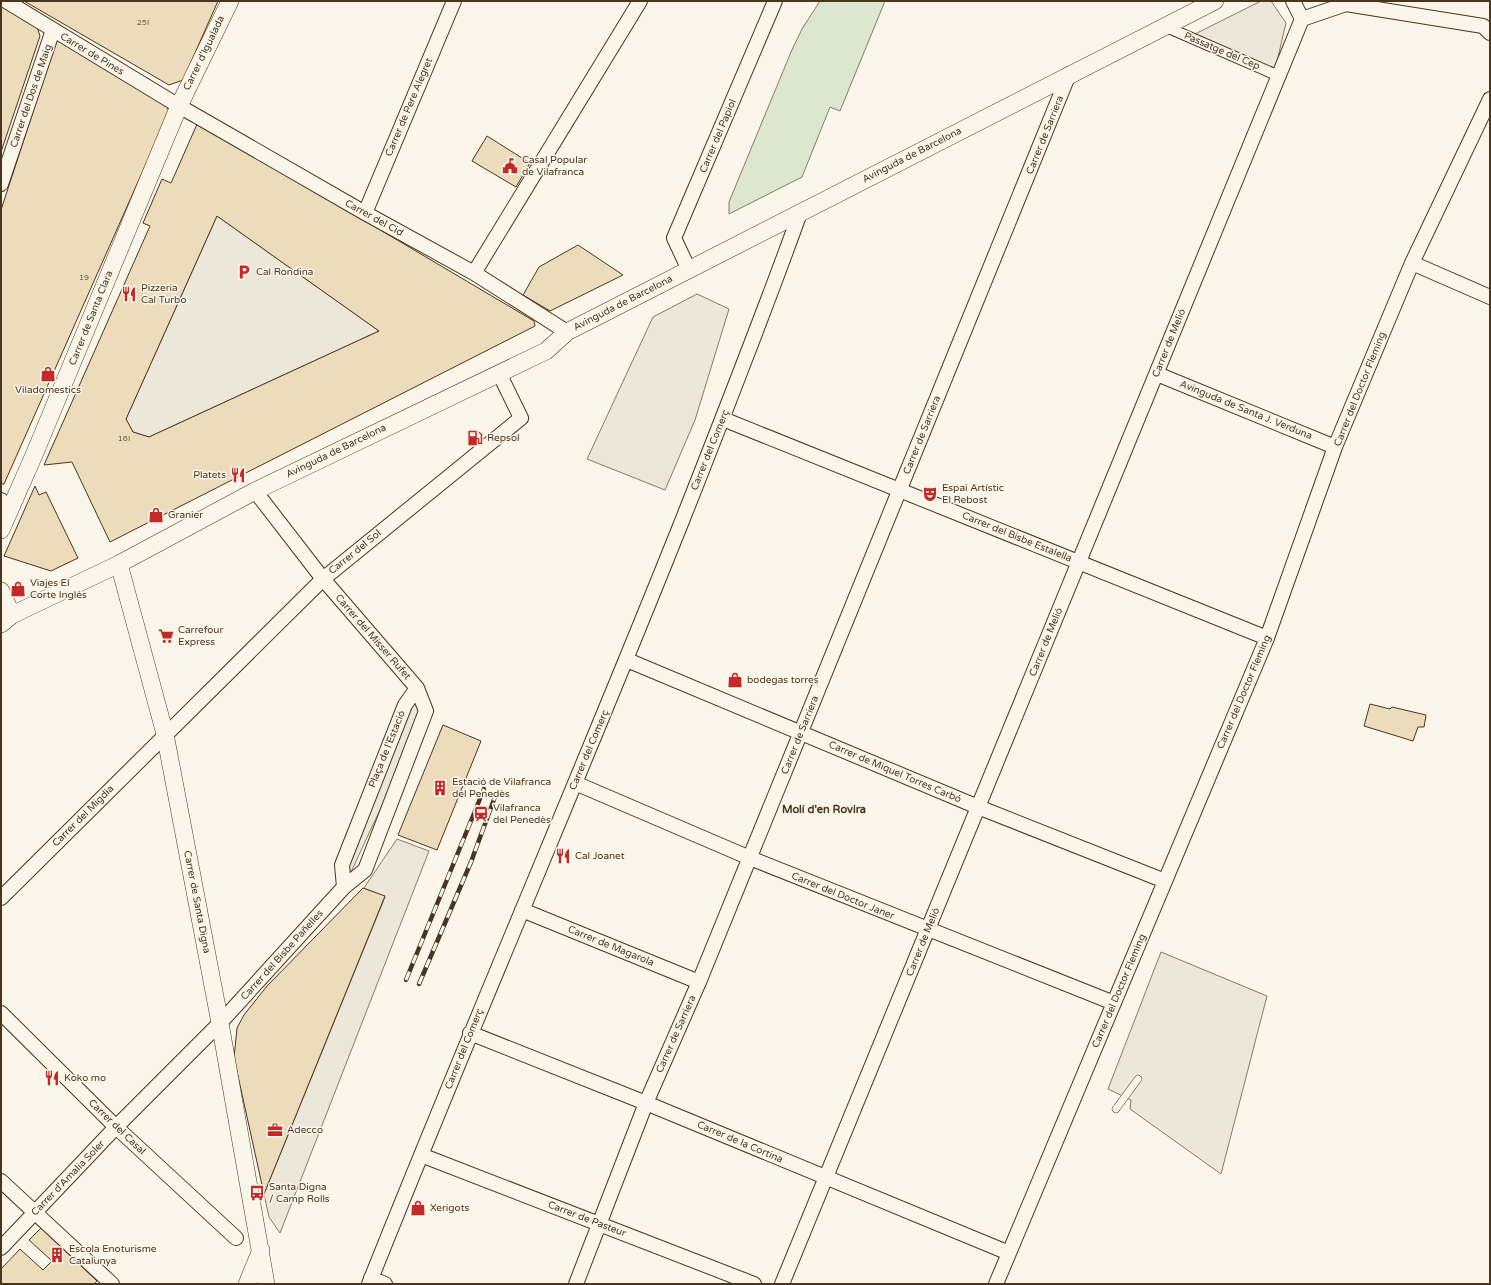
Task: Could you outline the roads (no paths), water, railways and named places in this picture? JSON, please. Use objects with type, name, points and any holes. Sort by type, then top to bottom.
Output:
[{"type":"street","name":"Carrer de Pines","points":[[6,1],[179,106]]},
{"type":"street","name":"Carrer d'Igualada","points":[[179,106],[230,1]]},
{"type":"street","name":"Carrer de Pere Alegret","points":[[365,213],[454,1]]},
{"type":"street","points":[[474,273],[640,1]]},
{"type":"street","name":"Carrer del Papiol","points":[[689,270],[674,238],[775,1]]},
{"type":"street","name":"Avinguda de Barcelona","points":[[6,620],[119,564],[255,490],[546,351],[567,332],[1214,1]]},
{"type":"street","points":[[1293,1],[1302,20],[1346,4],[1488,29]]},
{"type":"street","name":"Carrer de Melió","points":[[782,1284],[1302,20]]},
{"type":"street","name":"Passatge del Cep","points":[[1164,26],[1279,76]]},
{"type":"street","name":"Carrer del Dos de Maig","points":[[1,184],[53,30]]},
{"type":"street","name":"Carrer de Sarriera","points":[[576,1284],[646,1103],[699,982],[750,858],[1069,74]]},
{"type":"street","name":"Carrer del Doctor Fleming","points":[[996,1284],[1267,638],[1336,447],[1412,263],[1490,99]]},
{"type":"street","name":"Carrer del Cid","points":[[179,106],[365,213],[474,273],[567,332]]},
{"type":"street","name":"Carrer de Santa Clara","points":[[1,530],[5,507],[179,106]]},
{"type":"street","name":"Carrer del Comerç","points":[[370,1281],[470,1033],[627,660],[775,283],[800,213]]},
{"type":"street","points":[[1412,263],[1490,297]]},
{"type":"street","name":"Carrer del Sol","points":[[165,734],[323,579],[521,418],[498,373]]},
{"type":"street","name":"Avinguda de Santa J. Verduna","points":[[1156,374],[1336,447]]},
{"type":"street","name":"Carrer del Bisbe Estalella","points":[[722,419],[1267,638]]},
{"type":"street","name":"Carrer del Mísser Rufet","points":[[255,490],[323,579],[417,688]]},
{"type":"street","name":"Carrer de Santa Digna","points":[[119,564],[165,734],[261,1246],[266,1284]]},
{"type":"street","points":[[1,591],[6,620]]},
{"type":"street","name":"Carrer de Miquel Torres Carbó","points":[[627,660],[801,732],[978,808],[1165,881]]},
{"type":"street","points":[[344,887],[365,870],[413,749],[426,711],[417,688]]},
{"type":"street","name":"Plaça de l'Estació","points":[[344,887],[342,865],[405,705],[417,688]]},
{"type":"street","name":"Carrer del Migdia","points":[[1,898],[165,734]]},
{"type":"street","name":"Carrer del Doctor Janer","points":[[575,783],[750,858],[1114,1003]]},
{"type":"street","name":"Carrer del Bisbe Pañelles","points":[[220,1023],[344,887]]},
{"type":"street","name":"Carrer de Magarola","points":[[522,910],[699,982]]},
{"type":"street","name":"Carrer del Casal","points":[[1,1013],[116,1127],[236,1238]]},
{"type":"street","name":"Carrer d'Amalia Soler","points":[[1,1248],[116,1127],[220,1023]]},
{"type":"street","name":"Carrer de la Cortina","points":[[470,1033],[646,1103],[1009,1253]]},
{"type":"street","name":"Carrer de Pasteur","points":[[421,1155],[754,1284]]},
{"type":"street","points":[[1,1181],[112,1284]]},
{"type":"street","points":[[247,1284],[261,1246]]},
{"type":"street","points":[[370,1281],[385,1284]]},
{"type":"lane","points":[[1116,1109],[1138,1079]]},
{"type":"railway","points":[[406,980],[484,789]]},
{"type":"railway","points":[[419,984],[471,862],[496,794]]},
{"type":"place","name":"Casal Popular de Vilafranca","points":[[510,166]]},
{"type":"place","name":"Cal Rondina","points":[[244,272]]},
{"type":"place","name":"Pizzeria Cal Turbo","points":[[129,294]]},
{"type":"place","name":"Viladomestics","points":[[48,374]]},
{"type":"place","name":"Repsol","points":[[475,438]]},
{"type":"place","name":"Platets","points":[[238,475]]},
{"type":"place","name":"Espai Artístic El Rebost","points":[[930,494]]},
{"type":"place","name":"Granier","points":[[156,515]]},
{"type":"place","name":"Viajes El Corte Inglés","points":[[18,589]]},
{"type":"place","name":"Carrefour Express","points":[[166,636]]},
{"type":"place","name":"bodegas torres","points":[[735,680]]},
{"type":"place","name":"Estació de Vilafranca del Penedès","points":[[440,788]]},
{"type":"place","name":"Vilafranca del Penedès","points":[[481,814]]},
{"type":"place","name":"Cal Joanet","points":[[563,856]]},
{"type":"place","name":"Koko mo","points":[[52,1078]]},
{"type":"place","name":"Adecco","points":[[275,1130]]},
{"type":"place","name":"Santa Digna / Camp Rolls","points":[[257,1193]]},
{"type":"place","name":"Xerigots","points":[[418,1208]]},
{"type":"place","name":"Escola Enoturisme Catalunya","points":[[57,1255]]},
{"type":"district","name":"Molí d'en Rovira","points":[[824,809]]}]
